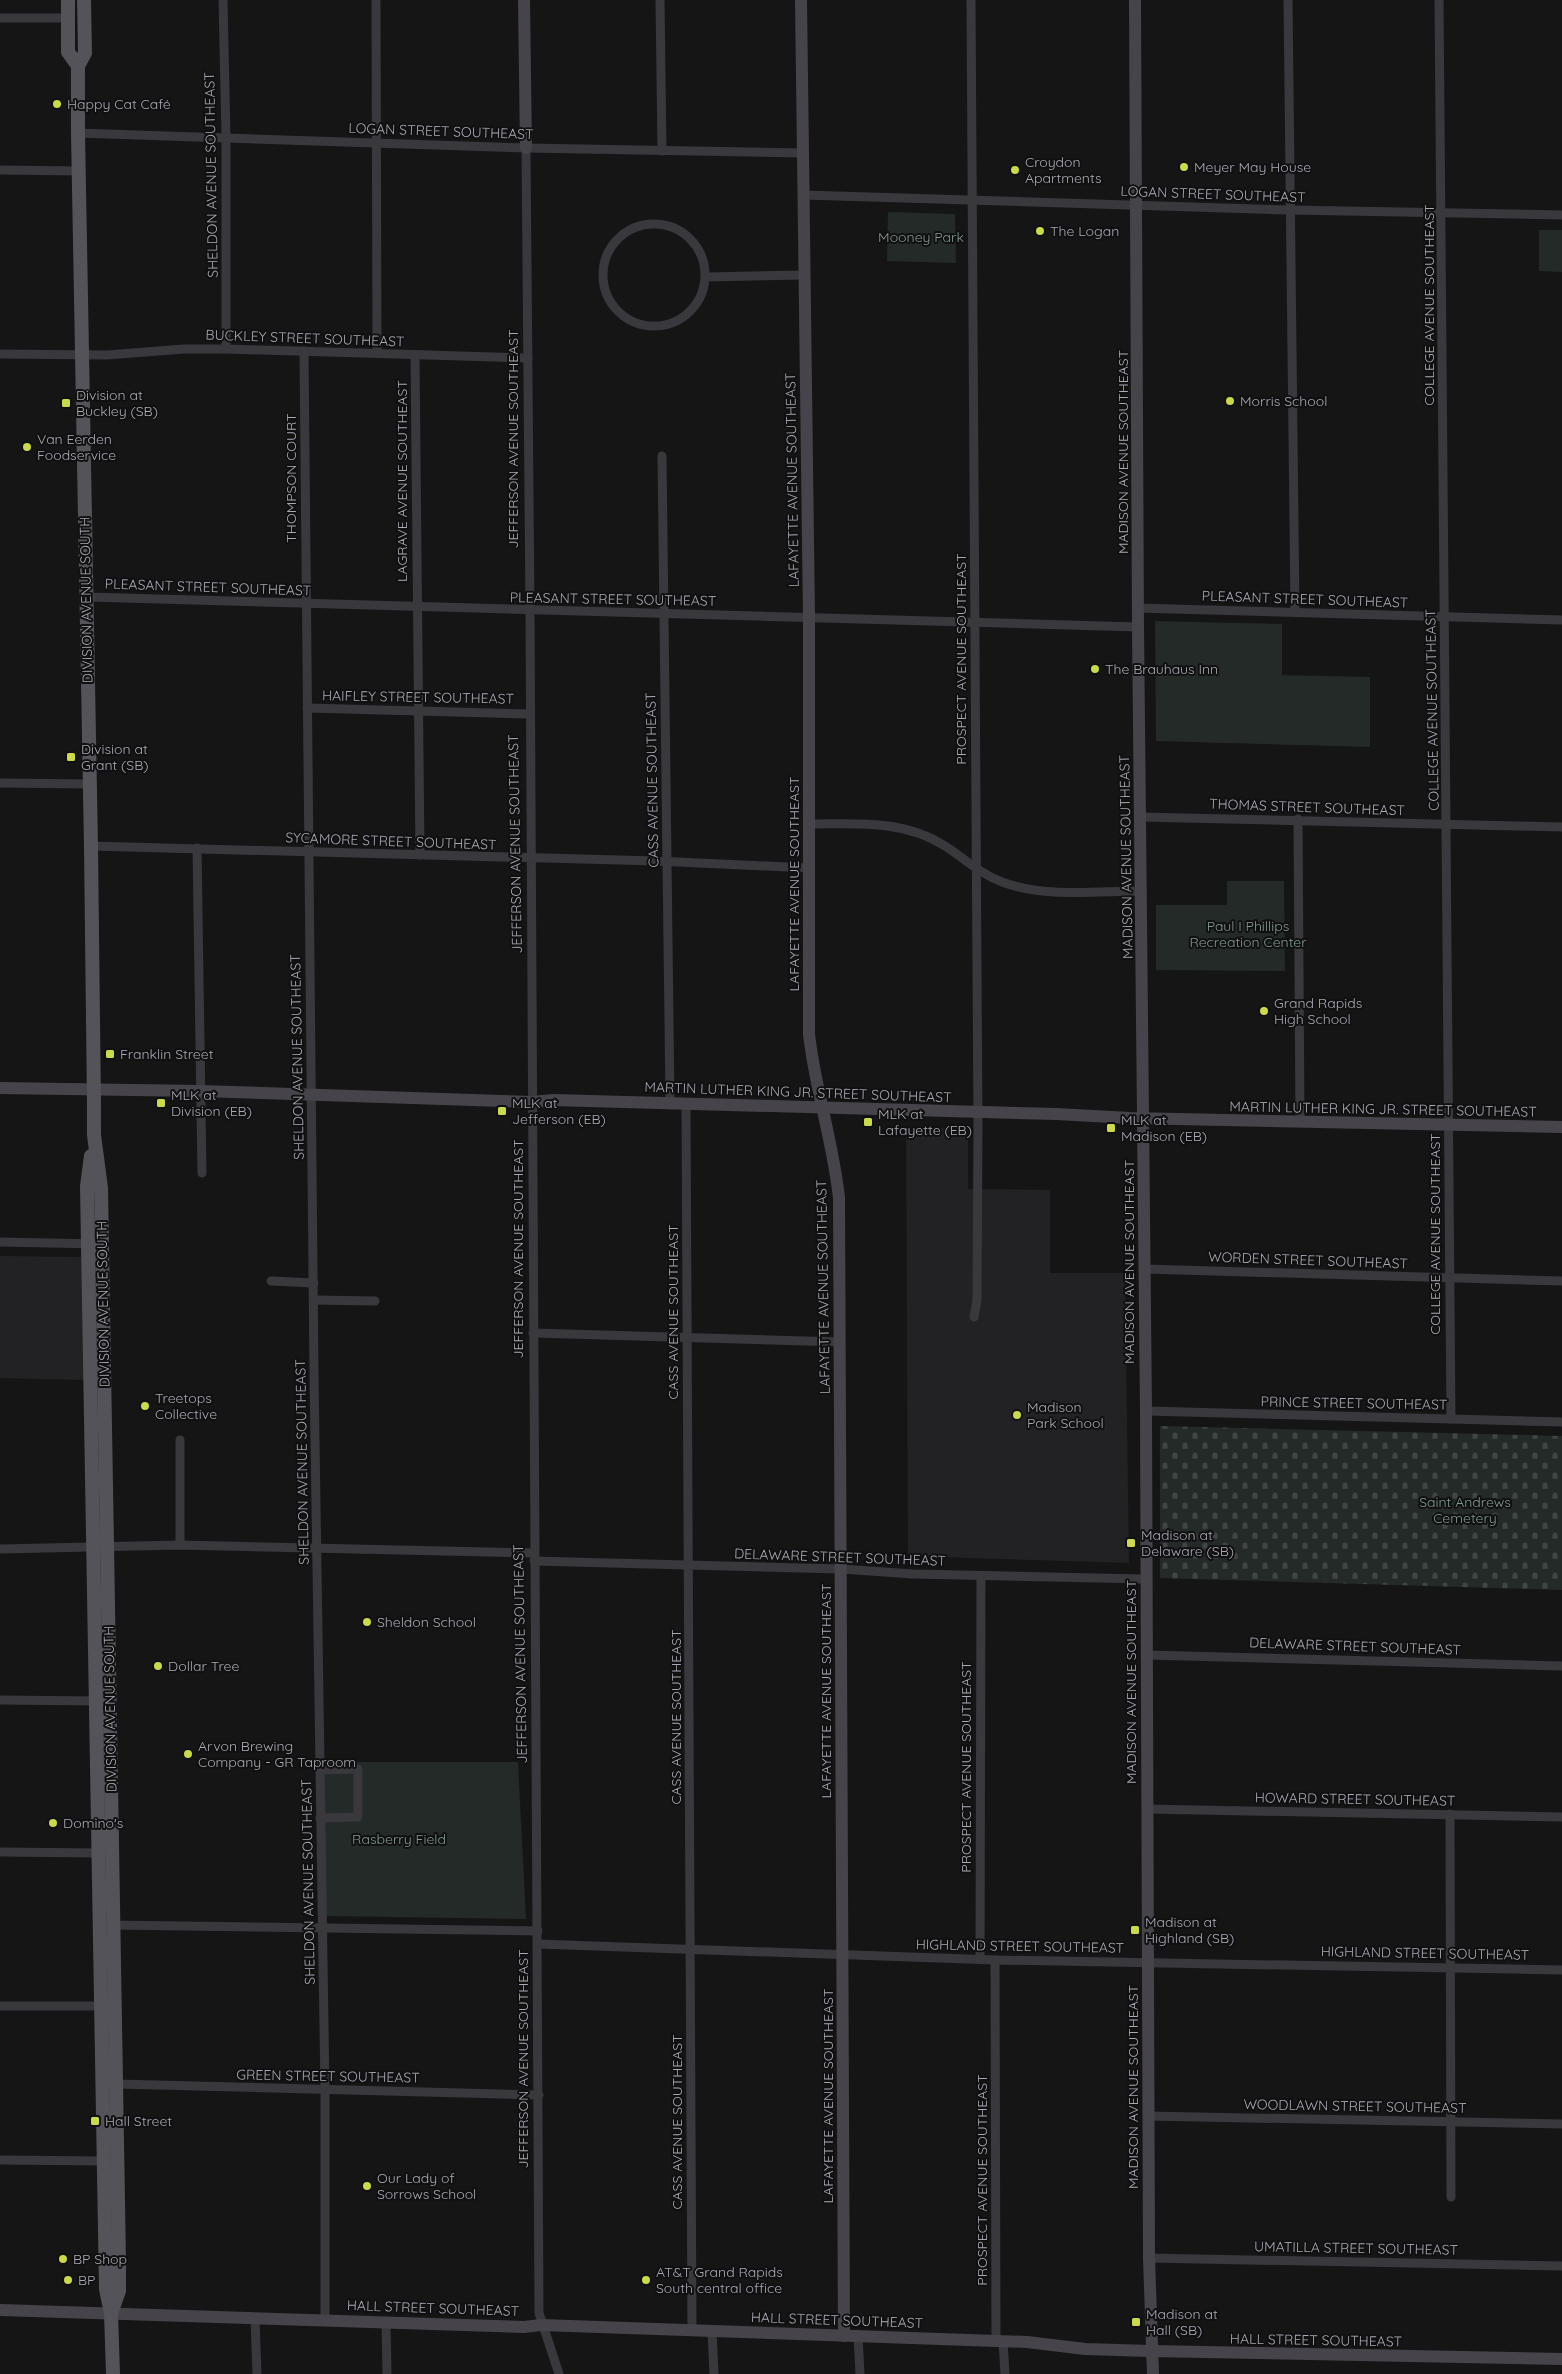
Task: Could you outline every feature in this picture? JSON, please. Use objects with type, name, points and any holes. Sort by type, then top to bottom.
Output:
[{"type":"main road","name":"DIVISION AVENUE SOUTH","points":[[68,0],[68,52],[78,66]]},
{"type":"main road","name":"DIVISION AVENUE SOUTH","points":[[84,0],[85,53],[78,66],[78,133],[92,846],[94,1135],[100,1188],[95,1244],[93,1547],[95,1701],[106,1853]]},
{"type":"main road","name":"DIVISION AVENUE SOUTH","points":[[95,1244],[107,1546],[110,1701],[106,1853],[107,1925],[111,2161],[119,2291],[111,2313],[112,2374]]},
{"type":"main road","name":"DIVISION AVENUE SOUTH","points":[[109,2006],[117,2084],[111,2161]]},
{"type":"street","name":"SHELDON AVENUE SOUTHEAST","points":[[223,0],[226,137],[226,349]]},
{"type":"street","points":[[376,0],[377,353]]},
{"type":"street","name":"JEFFERSON AVENUE SOUTHEAST","points":[[524,0],[530,611],[529,714],[539,2313],[541,2325],[559,2374]]},
{"type":"street","points":[[660,0],[662,150]]},
{"type":"street","name":"LAFAYETTE AVENUE SOUTHEAST","points":[[801,0],[809,618],[809,1034],[839,1198],[844,2336]]},
{"type":"street","name":"PROSPECT AVENUE SOUTHEAST","points":[[971,0],[978,1112],[977,1300],[974,1317]]},
{"type":"street","name":"MADISON AVENUE SOUTHEAST","points":[[1135,0],[1138,627],[1146,1411],[1148,2258],[1153,2374]]},
{"type":"street","points":[[1288,0],[1294,612]]},
{"type":"street","name":"COLLEGE AVENUE SOUTHEAST","points":[[1439,0],[1447,825],[1448,1277],[1451,1419]]},
{"type":"street","points":[[0,18],[68,18]]},
{"type":"street","name":"LOGAN STREET SOUTHEAST","points":[[78,133],[526,148],[803,153]]},
{"type":"street","points":[[0,170],[79,171]]},
{"type":"street","name":"LOGAN STREET SOUTHEAST","points":[[804,195],[1290,210],[1562,215]]},
{"type":"street","points":[[649,224],[664,224],[677,229],[689,237],[698,249],[704,262],[706,277],[704,290],[698,302],[689,313],[678,321],[665,326],[652,327],[638,324],[615,310],[603,285],[602,272],[608,251],[622,234],[635,227],[649,224]]},
{"type":"street","points":[[706,277],[805,275]]},
{"type":"street","name":"BUCKLEY STREET SOUTHEAST","points":[[0,354],[82,355],[226,349],[528,358]]},
{"type":"street","name":"THOMPSON COURT","points":[[304,351],[306,604]]},
{"type":"street","name":"LAGRAVE AVENUE SOUTHEAST","points":[[415,355],[420,855]]},
{"type":"street","name":"CASS AVENUE SOUTHEAST","points":[[662,456],[662,614],[670,1103]]},
{"type":"street","name":"PLEASANT STREET SOUTHEAST","points":[[87,597],[1138,627]]},
{"type":"street","name":"SHELDON AVENUE SOUTHEAST","points":[[306,604],[319,1770],[325,2090],[325,2320]]},
{"type":"street","name":"PLEASANT STREET SOUTHEAST","points":[[1138,608],[1562,620]]},
{"type":"street","name":"HAIFLEY STREET SOUTHEAST","points":[[307,708],[529,714]]},
{"type":"street","points":[[0,783],[90,784]]},
{"type":"street","name":"THOMAS STREET SOUTHEAST","points":[[1141,817],[1298,819],[1562,827]]},
{"type":"street","points":[[1298,819],[1300,1121]]},
{"type":"street","points":[[808,824],[877,824],[910,829],[944,846],[976,870],[1002,882],[1032,889],[1142,891]]},
{"type":"street","name":"SYCAMORE STREET SOUTHEAST","points":[[92,846],[667,862],[809,868]]},
{"type":"street","points":[[197,848],[202,1173]]},
{"type":"street","name":"MARTIN LUTHER KING JR. STREET SOUTHEAST","points":[[0,1088],[200,1091],[532,1102],[553,1100],[670,1103],[1143,1119],[1562,1127]]},
{"type":"street","name":"CASS AVENUE SOUTHEAST","points":[[686,1104],[692,2331]]},
{"type":"street","points":[[0,1242],[95,1244]]},
{"type":"street","name":"WORDEN STREET SOUTHEAST","points":[[1144,1269],[1562,1281]]},
{"type":"street","points":[[271,1281],[314,1283]]},
{"type":"street","points":[[314,1300],[375,1301]]},
{"type":"street","points":[[534,1333],[840,1342]]},
{"type":"street","name":"PRINCE STREET SOUTHEAST","points":[[1146,1411],[1562,1422]]},
{"type":"street","points":[[180,1440],[180,1545]]},
{"type":"street","name":"DELAWARE STREET SOUTHEAST","points":[[0,1548],[180,1545],[534,1557],[689,1566],[841,1569],[913,1574],[1145,1579]]},
{"type":"street","name":"PROSPECT AVENUE SOUTHEAST","points":[[980,1959],[981,1576]]},
{"type":"street","name":"DELAWARE STREET SOUTHEAST","points":[[1146,1655],[1562,1666]]},
{"type":"street","points":[[0,1700],[110,1701]]},
{"type":"street","points":[[319,1770],[358,1769],[358,1817],[320,1818]]},
{"type":"street","name":"HOWARD STREET SOUTHEAST","points":[[1146,1809],[1562,1816]]},
{"type":"street","points":[[1450,1814],[1451,2197]]},
{"type":"street","points":[[0,1852],[106,1853]]},
{"type":"street","points":[[107,1925],[538,1931]]},
{"type":"street","name":"HIGHLAND STREET SOUTHEAST","points":[[538,1944],[994,1960],[1562,1970]]},
{"type":"street","name":"PROSPECT AVENUE SOUTHEAST","points":[[994,1960],[1000,2341],[1005,2374]]},
{"type":"street","points":[[0,2006],[109,2006]]},
{"type":"street","name":"GREEN STREET SOUTHEAST","points":[[117,2084],[539,2094]]},
{"type":"street","name":"WOODLAWN STREET SOUTHEAST","points":[[1148,2116],[1562,2124]]},
{"type":"street","points":[[0,2160],[111,2161]]},
{"type":"street","name":"UMATILLA STREET SOUTHEAST","points":[[1148,2258],[1562,2266]]},
{"type":"street","name":"HALL STREET SOUTHEAST","points":[[0,2310],[524,2327],[541,2325],[1000,2341],[1085,2349],[1562,2359]]},
{"type":"street","points":[[255,2318],[257,2374]]},
{"type":"street","points":[[386,2322],[387,2374]]},
{"type":"street","points":[[712,2332],[714,2374]]},
{"type":"street","points":[[858,2336],[860,2374]]},
{"type":"shaded area","name":"Madison Park School","points":[[906,1127],[968,1129],[968,1189],[1050,1190],[1050,1273],[1125,1273],[1129,1563],[908,1556]]},
{"type":"shaded area","points":[[0,1256],[82,1257],[85,1380],[0,1378]]},
{"type":"green space","name":"Mooney Park","points":[[888,212],[955,214],[956,263],[887,261]]},
{"type":"green space","points":[[1539,230],[1562,230],[1562,272],[1539,271]]},
{"type":"green space","points":[[1155,621],[1282,624],[1282,675],[1370,677],[1370,747],[1156,741]]},
{"type":"green space","name":"Paul I Phillips Recreation Center","points":[[1227,881],[1284,881],[1285,971],[1156,970],[1156,905],[1227,905]]},
{"type":"green space","name":"Saint Andrews Cemetery","points":[[1160,1426],[1562,1436],[1562,1590],[1160,1578]]},
{"type":"green space","name":"Rasberry Field","points":[[319,1762],[518,1762],[526,1919],[322,1916]]},
{"type":"place","name":"Happy Cat Café","points":[[57,104]]},
{"type":"place","name":"Meyer May House","points":[[1184,167]]},
{"type":"place","name":"Croydon Apartments","points":[[1015,170]]},
{"type":"place","name":"The Logan","points":[[1040,231]]},
{"type":"place","name":"Morris School","points":[[1230,401]]},
{"type":"place","name":"Division at Buckley (SB)","points":[[66,403]]},
{"type":"place","name":"Van Eerden Foodservice","points":[[27,447]]},
{"type":"place","name":"The Brauhaus Inn","points":[[1095,669]]},
{"type":"place","name":"Division at Grant (SB)","points":[[71,757]]},
{"type":"place","name":"Grand Rapids High School","points":[[1264,1011]]},
{"type":"place","name":"Franklin Street","points":[[110,1054]]},
{"type":"place","name":"MLK at Division (EB)","points":[[161,1103]]},
{"type":"place","name":"MLK at Jefferson (EB)","points":[[502,1111]]},
{"type":"place","name":"MLK at Lafayette (EB)","points":[[868,1122]]},
{"type":"place","name":"MLK at Madison (EB)","points":[[1111,1128]]},
{"type":"place","name":"Treetops Collective","points":[[145,1406]]},
{"type":"place","name":"Madison Park School","points":[[1017,1415]]},
{"type":"place","name":"Madison at Delaware (SB)","points":[[1131,1543]]},
{"type":"place","name":"Sheldon School","points":[[367,1622]]},
{"type":"place","name":"Dollar Tree","points":[[158,1666]]},
{"type":"place","name":"Arvon Brewing Company - GR Taproom","points":[[188,1754]]},
{"type":"place","name":"Domino's","points":[[53,1823]]},
{"type":"place","name":"Madison at Highland (SB)","points":[[1135,1930]]},
{"type":"place","name":"Hall Street","points":[[95,2121]]},
{"type":"place","name":"Our Lady of Sorrows School","points":[[367,2186]]},
{"type":"place","name":"BP Shop","points":[[63,2259]]},
{"type":"place","name":"BP","points":[[68,2280]]},
{"type":"place","name":"AT&T Grand Rapids South central office","points":[[646,2280]]},
{"type":"place","name":"Madison at Hall (SB)","points":[[1136,2322]]}]
